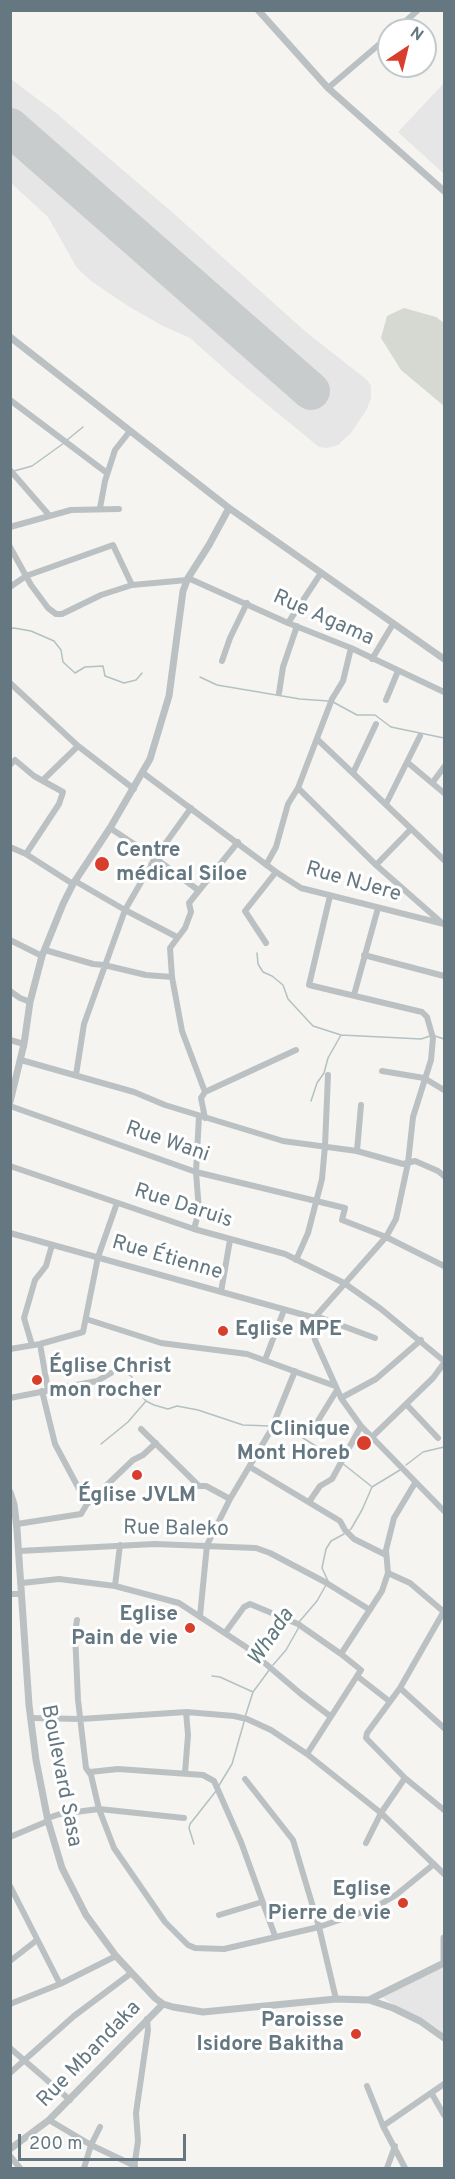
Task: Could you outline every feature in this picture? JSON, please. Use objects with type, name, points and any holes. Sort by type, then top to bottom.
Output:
[{"type":"street","points":[[258,10],[328,88],[444,191]]},
{"type":"street","points":[[328,88],[377,46]]},
{"type":"street","points":[[10,337],[229,508],[444,659]]},
{"type":"street","points":[[10,400],[107,474]]},
{"type":"street","points":[[100,508],[115,450],[130,431]]},
{"type":"street","points":[[10,470],[49,515]]},
{"type":"street","points":[[11,1101],[21,1060],[30,1002],[43,953],[74,882],[143,773],[165,716],[171,687],[183,591],[187,579],[229,508]]},
{"type":"street","points":[[10,528],[71,510],[119,509]]},
{"type":"street","points":[[10,587],[26,576],[113,545],[132,585]]},
{"type":"street","points":[[10,547],[26,576],[48,608],[56,614],[62,614],[101,595],[132,585],[187,579]]},
{"type":"street","points":[[288,623],[321,573]]},
{"type":"street","name":"Rue Agama","points":[[187,579],[351,648],[444,692]]},
{"type":"street","points":[[222,661],[247,603]]},
{"type":"street","points":[[372,659],[393,624]]},
{"type":"street","points":[[279,693],[283,667],[297,626]]},
{"type":"street","points":[[266,865],[276,847],[288,804],[298,788],[331,702],[343,680],[351,648]]},
{"type":"street","points":[[386,700],[398,671]]},
{"type":"street","points":[[11,684],[78,746],[134,789]]},
{"type":"street","points":[[353,773],[376,724]]},
{"type":"street","points":[[386,804],[420,736]]},
{"type":"street","points":[[317,739],[444,860]]},
{"type":"street","points":[[43,780],[78,746]]},
{"type":"street","points":[[10,765],[15,760],[34,776],[63,792],[59,804],[26,854]]},
{"type":"street","points":[[407,762],[444,793]]},
{"type":"street","points":[[433,782],[444,767]]},
{"type":"street","name":"Rue NJere","points":[[143,773],[266,865],[301,888],[444,923]]},
{"type":"street","points":[[298,788],[376,865],[444,923]]},
{"type":"street","points":[[76,1075],[84,1024],[125,910],[155,858],[191,808]]},
{"type":"street","points":[[110,828],[198,890]]},
{"type":"street","points":[[376,865],[411,829]]},
{"type":"street","points":[[205,1092],[182,1031],[172,977],[170,948],[185,928],[191,912],[189,903],[238,842]]},
{"type":"street","points":[[10,847],[177,937]]},
{"type":"street","points":[[266,943],[245,911],[276,872]]},
{"type":"street","points":[[330,896],[309,985],[422,1012],[427,1017],[433,1036],[431,1060],[412,1117],[408,1163],[396,1218],[386,1238],[344,1283],[312,1324],[315,1340],[341,1398],[361,1426],[444,1510]]},
{"type":"street","points":[[354,995],[378,908]]},
{"type":"street","points":[[10,940],[43,953],[93,964],[104,964],[146,975],[172,977]]},
{"type":"street","points":[[364,955],[444,976]]},
{"type":"street","points":[[10,992],[30,1002]]},
{"type":"street","points":[[10,1040],[24,1044]]},
{"type":"street","points":[[194,1229],[199,1211],[196,1172],[202,1117],[201,1098],[205,1092],[296,1050]]},
{"type":"street","points":[[21,1060],[134,1092],[202,1117],[283,1141],[357,1151],[403,1164],[415,1161],[444,1176]]},
{"type":"street","points":[[382,1071],[424,1078],[444,1090]]},
{"type":"street","points":[[296,1260],[308,1233],[316,1201],[325,1146],[328,1075]]},
{"type":"street","name":"Rue Wani","points":[[11,1101],[196,1172],[345,1208],[342,1220],[386,1238]]},
{"type":"street","points":[[357,1151],[361,1105]]},
{"type":"street","points":[[438,1171],[444,1165]]},
{"type":"street","name":"Rue Daruis","points":[[10,1166],[194,1229],[285,1254],[344,1283],[443,1359]]},
{"type":"street","points":[[10,1349],[40,1344],[83,1332],[98,1257],[117,1203]]},
{"type":"street","name":"Rue Étienne","points":[[10,1233],[316,1317],[375,1338]]},
{"type":"street","points":[[386,1238],[444,1266]]},
{"type":"street","points":[[221,1292],[230,1239]]},
{"type":"street","points":[[32,1345],[24,1318],[35,1280],[46,1266],[52,1245]]},
{"type":"street","points":[[265,1360],[284,1310]]},
{"type":"street","points":[[87,1319],[161,1343],[247,1354],[336,1388]]},
{"type":"street","points":[[341,1398],[376,1379],[421,1340]]},
{"type":"street","points":[[40,1344],[45,1391],[55,1444],[87,1504]]},
{"type":"street","points":[[372,1437],[433,1378],[443,1359]]},
{"type":"street","points":[[200,1616],[207,1545],[230,1499],[271,1430],[295,1371]]},
{"type":"street","points":[[10,1398],[97,1381],[111,1373]]},
{"type":"street","points":[[316,1424],[336,1388]]},
{"type":"street","points":[[406,1404],[438,1438]]},
{"type":"street","points":[[309,1502],[320,1486],[332,1479],[361,1426]]},
{"type":"street","points":[[141,1429],[199,1486],[206,1486],[230,1499]]},
{"type":"street","points":[[15,1528],[81,1514],[87,1504],[133,1460],[144,1455],[156,1443]]},
{"type":"street","points":[[250,1467],[340,1521],[346,1532],[354,1539],[386,1555]]},
{"type":"street","points":[[341,1654],[382,1590],[388,1573],[386,1555],[394,1518],[415,1483]]},
{"type":"street","name":"Boulevard Sasa","points":[[10,1492],[15,1504],[15,1528],[22,1582],[21,1594],[36,1760],[48,1819],[62,1868],[86,1915],[116,1956],[130,1974],[163,2004]]},
{"type":"street","points":[[115,1586],[120,1545]]},
{"type":"street","name":"Rue Baleko","points":[[19,1551],[120,1545],[207,1545],[256,1548],[327,1583],[370,1610]]},
{"type":"street","points":[[388,1573],[410,1583],[444,1612],[400,1688],[367,1732],[366,1738],[405,1778],[444,1808]]},
{"type":"street","points":[[22,1582],[59,1578],[115,1586],[179,1603],[246,1647],[330,1716]]},
{"type":"street","points":[[10,1594],[21,1594]]},
{"type":"street","points":[[225,1633],[244,1607],[250,1604],[299,1624],[361,1670],[307,1754]]},
{"type":"street","points":[[77,1620],[75,1633],[78,1700],[86,1768],[90,1772],[99,1809],[114,1848],[165,1922],[188,1945],[195,1948],[224,1949],[319,1927],[374,1908],[396,1895],[434,1864]]},
{"type":"street","points":[[357,1676],[389,1701]]},
{"type":"street","points":[[400,1688],[442,1726],[444,1718]]},
{"type":"street","points":[[31,1718],[81,1719],[186,1712],[245,1719],[271,1730],[307,1754],[381,1813],[444,1874]]},
{"type":"street","points":[[185,1773],[188,1735],[186,1712]]},
{"type":"street","points":[[90,1772],[118,1769],[202,1774],[214,1780],[241,1842],[275,1936]]},
{"type":"street","points":[[366,1843],[381,1813],[405,1778]]},
{"type":"street","points":[[245,1779],[293,1840],[319,1927],[336,1999]]},
{"type":"street","points":[[10,1837],[60,1814],[99,1809],[184,1818]]},
{"type":"street","points":[[10,1886],[60,1984]]},
{"type":"street","points":[[10,1907],[19,1902]]},
{"type":"street","points":[[219,1915],[262,1902]]},
{"type":"street","points":[[369,2000],[444,1962],[444,1939]]},
{"type":"street","points":[[10,1961],[37,1940]]},
{"type":"street","points":[[10,2004],[60,1984],[116,1956]]},
{"type":"street","points":[[10,2073],[74,2016],[130,1974]]},
{"type":"street","points":[[163,2004],[203,2012],[336,1999],[369,2000],[420,2021],[444,2038]]},
{"type":"street","name":"Rue Mbandaka","points":[[10,2149],[49,2120],[163,2004]]},
{"type":"street","points":[[49,2120],[135,2167],[138,2141],[136,2113],[148,2030],[147,2019]]},
{"type":"street","points":[[10,2048],[70,2100]]},
{"type":"street","points":[[383,2126],[444,2084]]},
{"type":"street","points":[[367,2086],[383,2126],[405,2169]]},
{"type":"street","points":[[432,2094],[444,2115]]},
{"type":"street","points":[[84,2169],[91,2145],[100,2127]]},
{"type":"street","points":[[387,2169],[395,2146]]},
{"type":"street","points":[[10,2156],[20,2169]]},
{"type":"shaded area","points":[[11,79],[56,113],[172,212],[306,332],[367,380],[371,386],[371,398],[367,409],[351,433],[338,445],[327,448],[319,447],[190,338],[128,306],[91,281],[77,268],[48,217],[11,183]]},
{"type":"shaded area","points":[[444,83],[444,174],[398,132]]},
{"type":"shaded area","points":[[404,308],[436,317],[444,323],[444,406],[401,370],[381,338],[387,316]]},
{"type":"shaded area","points":[[444,1967],[444,2034],[381,1996]]},
{"type":"waterway","points":[[67,440],[83,427]]},
{"type":"waterway","points":[[14,471],[32,466],[64,443]]},
{"type":"waterway","points":[[10,629],[31,631],[54,641],[61,650],[63,662],[75,673],[85,667],[103,666],[105,676],[124,683],[136,680],[142,673]]},
{"type":"waterway","points":[[200,677],[217,685],[300,699],[328,701]]},
{"type":"waterway","points":[[333,702],[357,715],[375,715],[391,727],[444,738]]},
{"type":"waterway","points":[[257,953],[258,964],[263,972],[283,985],[288,999],[313,1026],[341,1035],[421,1039],[430,1036]]},
{"type":"waterway","points":[[311,1101],[328,1058],[341,1035]]},
{"type":"waterway","points":[[435,1036],[444,1039]]},
{"type":"waterway","points":[[115,1364],[132,1377],[135,1389],[146,1401],[154,1405],[168,1409],[177,1406],[198,1410],[243,1425],[270,1426]]},
{"type":"waterway","points":[[101,1444],[128,1422],[146,1401]]},
{"type":"waterway","points":[[275,1426],[284,1426],[338,1460]]},
{"type":"waterway","name":"Whada","points":[[406,1465],[423,1452],[444,1447]]},
{"type":"waterway","points":[[342,1463],[371,1486]]},
{"type":"waterway","name":"Whada","points":[[348,1531],[362,1510],[372,1487],[400,1470]]},
{"type":"waterway","name":"Whada","points":[[328,1581],[322,1568],[326,1549],[331,1541],[344,1534]]},
{"type":"waterway","name":"Whada","points":[[299,1622],[317,1601],[326,1585]]},
{"type":"waterway","name":"Whada","points":[[273,1665],[286,1650],[299,1627]]},
{"type":"waterway","name":"Whada","points":[[245,1717],[253,1692],[270,1669]]},
{"type":"waterway","points":[[212,1676],[220,1677],[253,1692]]},
{"type":"waterway","name":"Whada","points":[[218,1787],[232,1764],[244,1722]]},
{"type":"waterway","name":"Whada","points":[[194,1844],[190,1824],[216,1791]]},
{"type":"runway","points":[[10,127],[311,391]]},
{"type":"place","name":"Centre médical Siloe","points":[[102,864]]},
{"type":"place","name":"Eglise MPE","points":[[223,1331]]},
{"type":"place","name":"Église Christ mon rocher","points":[[37,1380]]},
{"type":"place","name":"Clinique Mont Horeb","points":[[364,1443]]},
{"type":"place","name":"Église JVLM","points":[[137,1475]]},
{"type":"place","name":"Eglise Pain de vie","points":[[190,1628]]},
{"type":"place","name":"Eglise Pierre de vie","points":[[403,1903]]},
{"type":"place","name":"Paroisse Isidore Bakitha","points":[[356,2034]]}]
